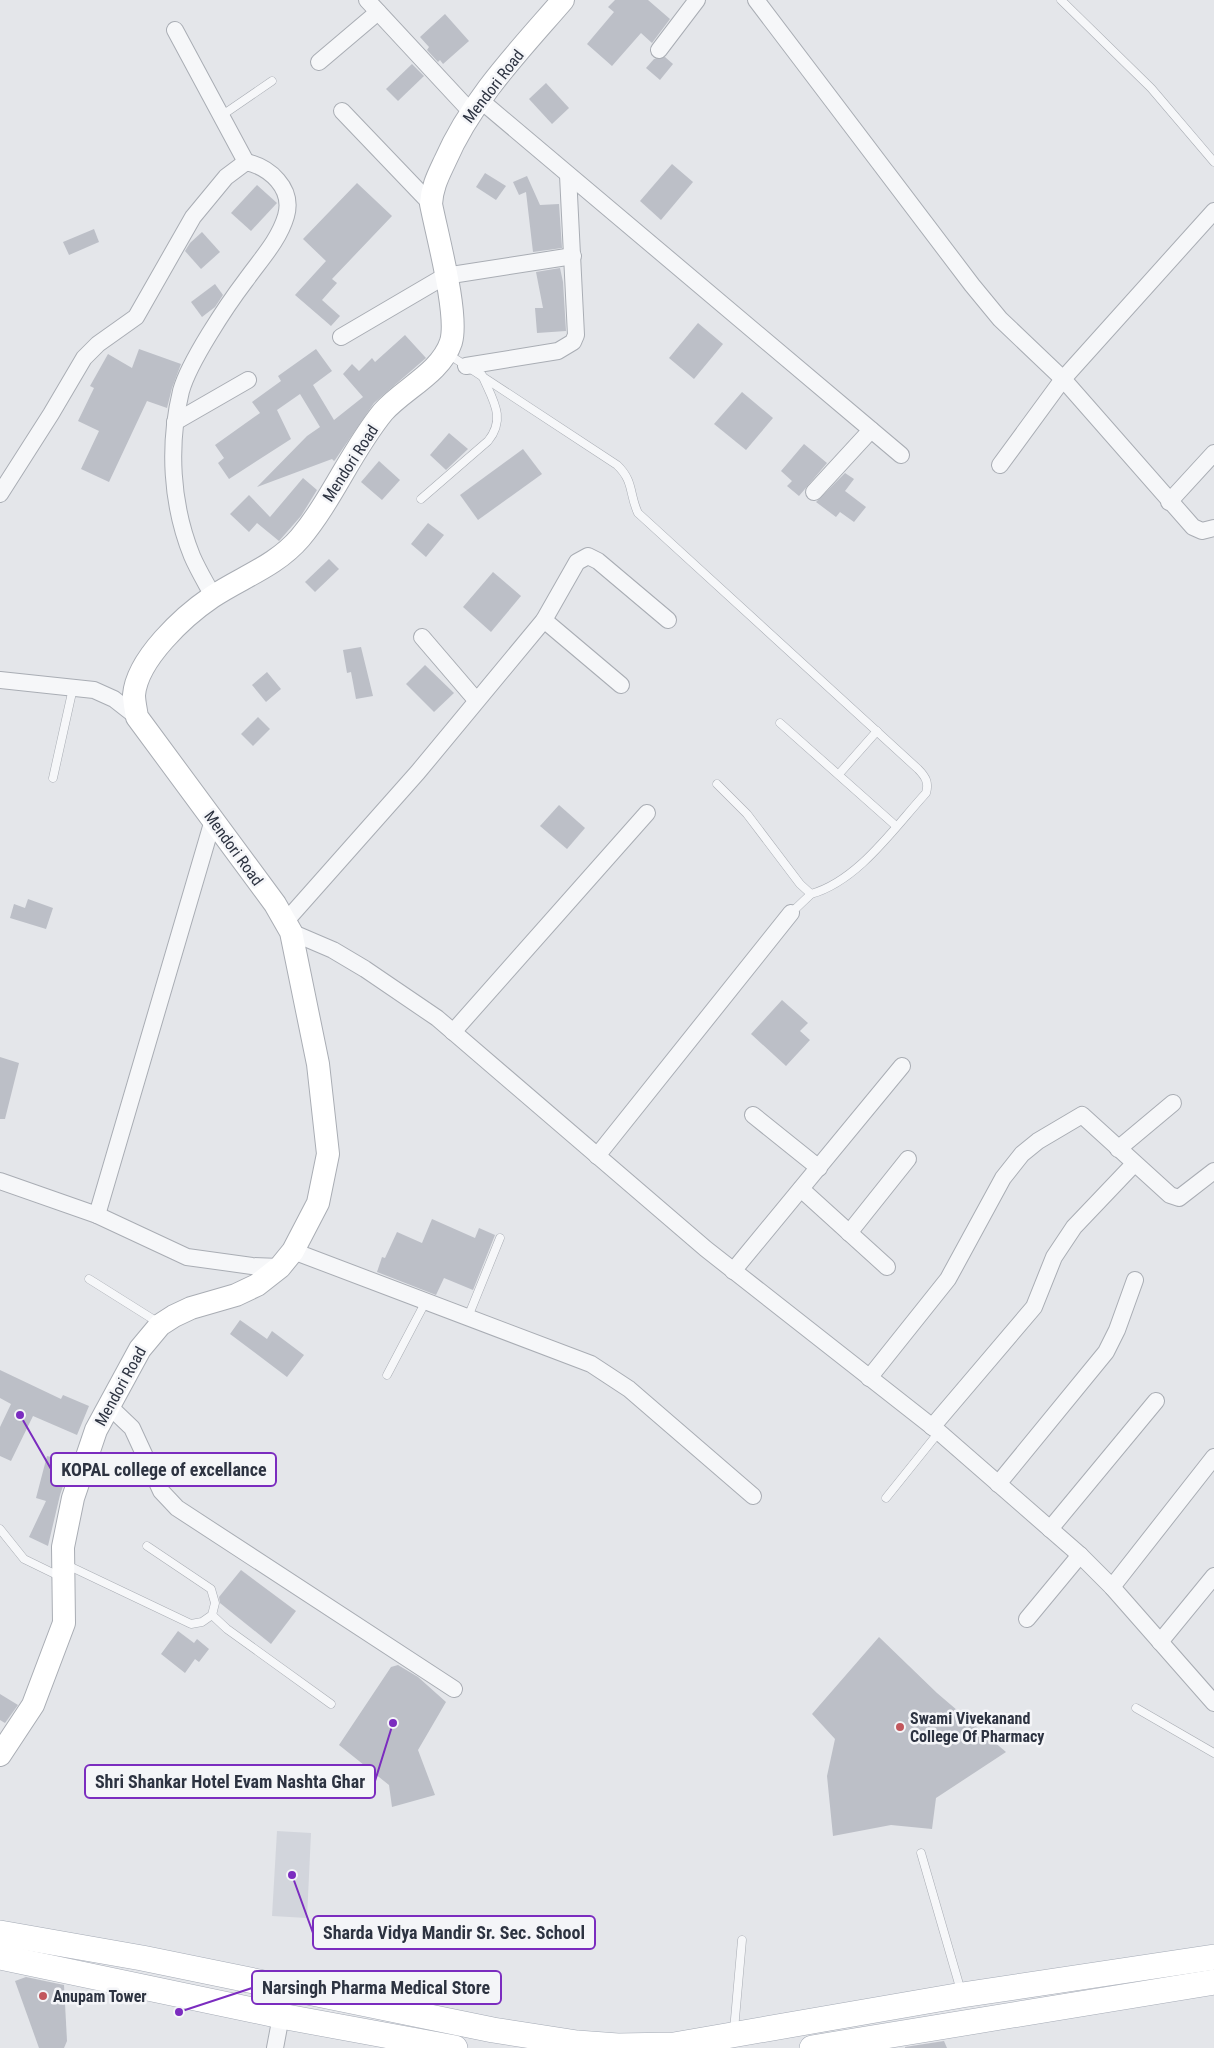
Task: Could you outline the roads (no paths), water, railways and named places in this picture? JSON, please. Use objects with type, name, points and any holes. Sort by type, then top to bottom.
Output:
[{"type":"main road","name":"Mendori Road","points":[[0,1755],[7,1732],[33,1705],[64,1623],[63,1547],[73,1498],[89,1447],[140,1348],[160,1324],[191,1308],[236,1295],[256,1284],[287,1259],[318,1203],[328,1154],[318,1064],[288,927],[275,904],[137,718],[134,695],[138,678],[148,659],[189,614],[213,596],[256,573],[299,539],[384,412],[437,364],[451,342],[452,315],[431,204],[432,187],[475,105],[563,0]]},
{"type":"main road","points":[[0,1933],[252,1980],[493,2030],[577,2043],[618,2046],[674,2045],[742,2035],[962,1995],[1214,1957]]},
{"type":"main road","points":[[0,1957],[246,2009],[455,2048]]},
{"type":"main road","points":[[186,1996],[191,1968]]},
{"type":"main road","points":[[246,2009],[252,1980]]},
{"type":"main road","points":[[812,2048],[1214,1982]]},
{"type":"street","points":[[659,50],[697,0]]},
{"type":"street","points":[[756,0],[972,285],[1000,318],[1063,379],[1169,502],[1193,527],[1202,531],[1214,528]]},
{"type":"street","points":[[319,62],[373,6],[475,105],[568,175],[901,455]]},
{"type":"street","points":[[175,30],[246,162]]},
{"type":"street","points":[[342,111],[431,204]]},
{"type":"street","points":[[0,494],[52,414],[84,358],[98,344],[136,316],[193,217],[226,177],[246,162],[260,165],[277,179],[286,195],[287,214],[276,239],[244,282],[199,354],[182,390],[175,422],[173,468],[178,512],[192,556],[213,596]]},
{"type":"street","points":[[466,366],[558,351],[573,342],[576,335],[568,175]]},
{"type":"street","points":[[1000,465],[1063,379],[1214,211]]},
{"type":"street","points":[[341,337],[445,276],[573,256]]},
{"type":"street","points":[[175,422],[248,380]]},
{"type":"street","points":[[814,492],[870,430]]},
{"type":"street","points":[[1169,502],[1214,453]]},
{"type":"street","points":[[668,620],[598,561],[588,556],[577,562],[544,620],[288,927],[365,969],[437,1018],[734,1271],[935,1430],[1080,1555],[1112,1587],[1214,1702]]},
{"type":"street","points":[[544,620],[621,685]]},
{"type":"street","points":[[422,637],[476,700]]},
{"type":"street","points":[[0,696],[5,681],[74,686],[94,690],[114,699],[137,718]]},
{"type":"street","points":[[453,1032],[647,813]]},
{"type":"street","points":[[97,1214],[213,820]]},
{"type":"street","points":[[597,1156],[791,913]]},
{"type":"street","points":[[734,1271],[902,1066]]},
{"type":"street","points":[[1118,1149],[1173,1103]]},
{"type":"street","points":[[753,1115],[819,1168]]},
{"type":"street","points":[[869,1378],[948,1279],[1003,1178],[1022,1154],[1038,1141],[1082,1115],[1170,1195],[1179,1198],[1214,1172]]},
{"type":"street","points":[[849,1233],[908,1159]]},
{"type":"street","points":[[935,1430],[1034,1307],[1054,1257],[1074,1227],[1134,1164]]},
{"type":"street","points":[[0,1181],[97,1214],[187,1256],[252,1266],[287,1259],[426,1301],[565,1354],[608,1374],[629,1388],[753,1496]]},
{"type":"street","points":[[801,1189],[887,1267]]},
{"type":"street","points":[[998,1484],[1106,1352],[1135,1280]]},
{"type":"street","points":[[1050,1529],[1156,1401]]},
{"type":"street","points":[[109,1406],[132,1428],[161,1491],[177,1508],[454,1689]]},
{"type":"street","points":[[1112,1587],[1214,1457]]},
{"type":"street","points":[[1027,1619],[1080,1555]]},
{"type":"street","points":[[1160,1642],[1214,1576]]},
{"type":"street","points":[[274,2048],[281,2016]]},
{"type":"lane","points":[[1061,0],[1151,88],[1214,162]]},
{"type":"lane","points":[[221,116],[272,81]]},
{"type":"lane","points":[[444,352],[622,469],[631,485],[632,500],[638,513],[924,775],[928,786],[926,793],[849,876],[822,891],[811,894],[791,913]]},
{"type":"lane","points":[[421,499],[496,432],[499,420],[482,376]]},
{"type":"lane","points":[[53,778],[74,686]]},
{"type":"lane","points":[[780,723],[840,774],[896,826]]},
{"type":"lane","points":[[840,774],[877,731]]},
{"type":"lane","points":[[717,784],[747,814],[800,884],[811,894]]},
{"type":"lane","points":[[468,1317],[500,1238]]},
{"type":"lane","points":[[89,1279],[160,1324]]},
{"type":"lane","points":[[387,1375],[426,1301]]},
{"type":"lane","points":[[886,1498],[935,1430]]},
{"type":"lane","points":[[0,1529],[24,1559],[63,1570],[192,1624],[202,1622],[212,1615],[216,1603],[211,1590],[146,1546]]},
{"type":"lane","points":[[212,1615],[227,1629],[331,1704]]},
{"type":"lane","points":[[1136,1708],[1214,1753]]},
{"type":"lane","points":[[921,1853],[962,1995]]},
{"type":"lane","points":[[742,1940],[742,2035]]},
{"type":"place","name":"KOPAL college of excellance","points":[[20,1415]]},
{"type":"place","name":"Shri Shankar Hotel Evam Nashta Ghar","points":[[393,1723]]},
{"type":"place","name":"Swami Vivekanand College Of Pharmacy","points":[[900,1727]]},
{"type":"place","name":"Sharda Vidya Mandir Sr. Sec. School","points":[[292,1875]]},
{"type":"place","name":"Anupam Tower","points":[[43,1996]]},
{"type":"place","name":"Narsingh Pharma Medical Store","points":[[179,2012]]}]
